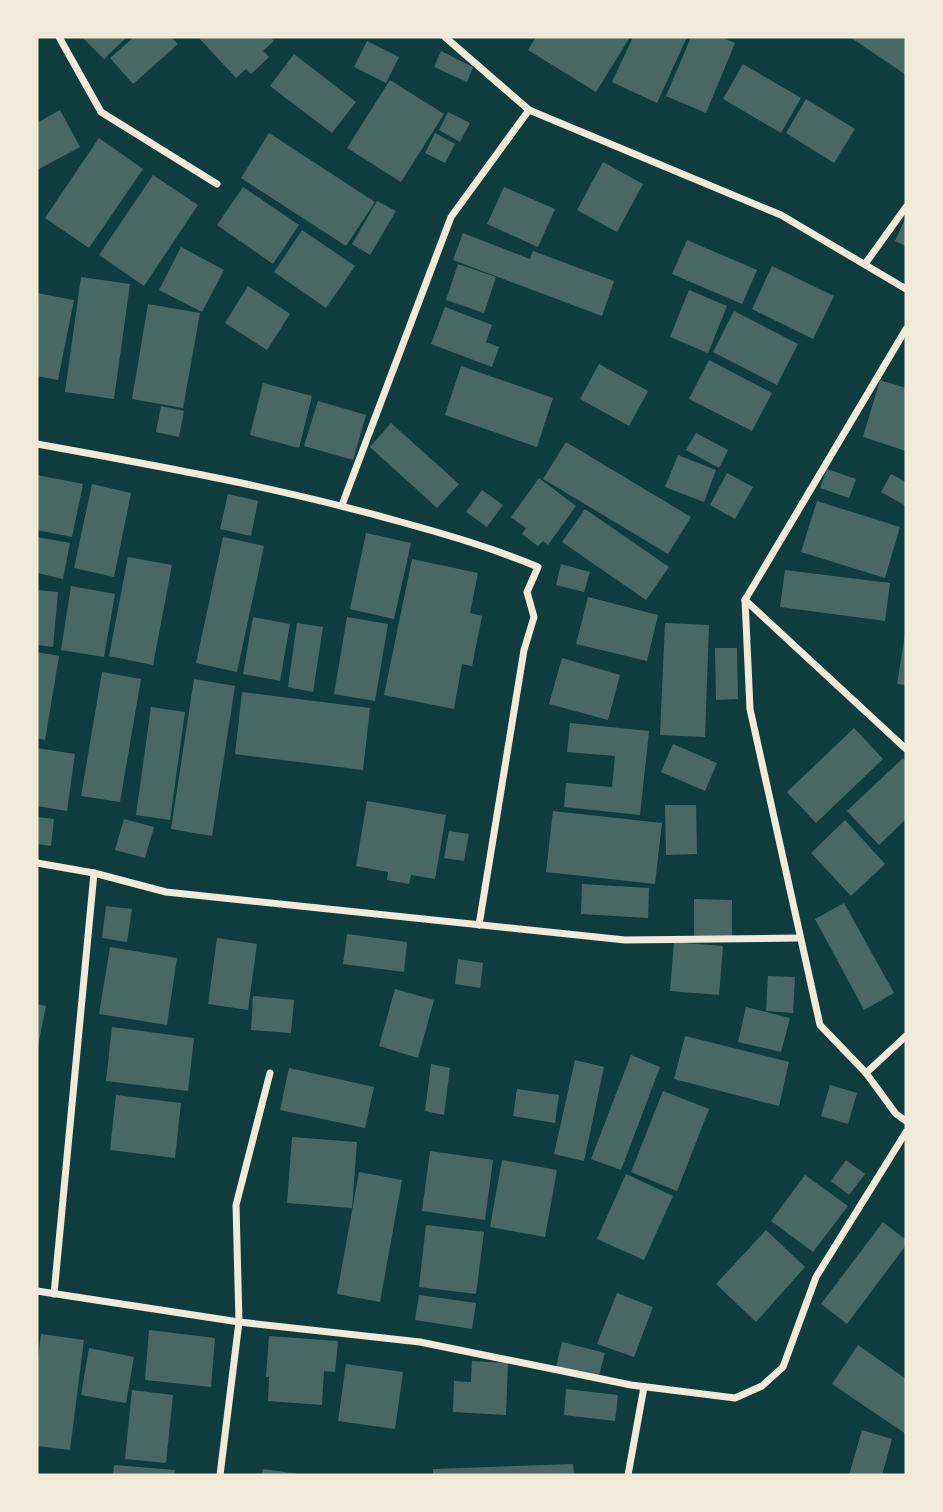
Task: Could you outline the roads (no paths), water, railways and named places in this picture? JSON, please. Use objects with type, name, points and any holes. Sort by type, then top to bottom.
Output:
[{"type":"street","points":[[59,37],[101,112],[217,184]]},
{"type":"street","points":[[445,37],[529,110],[781,215],[906,289]]},
{"type":"street","points":[[342,505],[451,217],[529,110]]},
{"type":"street","points":[[865,264],[906,207]]},
{"type":"street","points":[[906,329],[745,600],[750,709],[820,1025],[866,1073],[896,1114],[906,1121]]},
{"type":"street","points":[[37,444],[213,476],[342,505],[497,549],[538,567],[527,592],[534,617],[524,650],[479,925]]},
{"type":"street","points":[[745,600],[906,749]]},
{"type":"street","points":[[37,863],[94,873],[166,892],[625,940],[800,938]]},
{"type":"street","points":[[54,1294],[94,873]]},
{"type":"street","points":[[866,1073],[906,1036]]},
{"type":"street","points":[[220,1475],[239,1322],[236,1205],[270,1073]]},
{"type":"street","points":[[37,1292],[239,1322],[420,1342],[644,1387],[735,1398],[761,1386],[783,1367],[817,1277],[906,1132]]},
{"type":"street","points":[[628,1475],[644,1387]]}]
